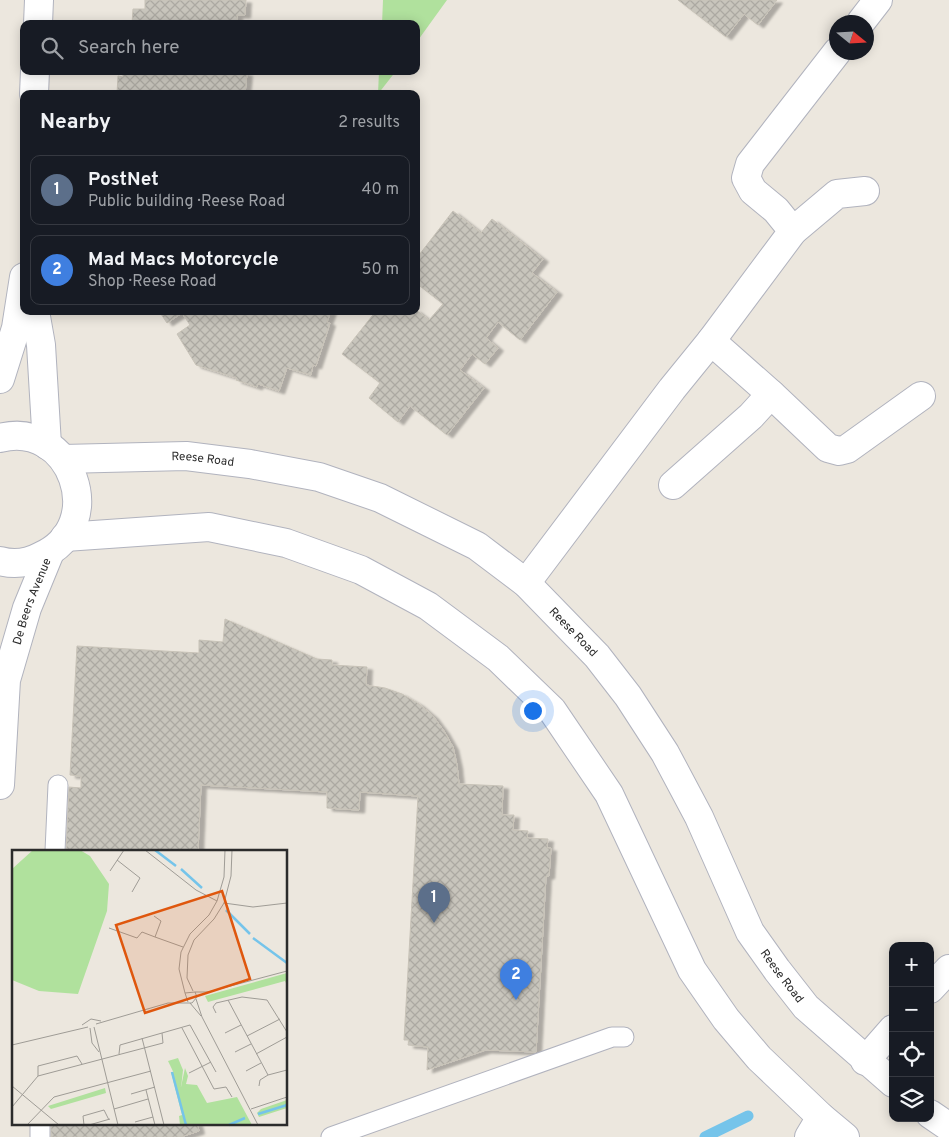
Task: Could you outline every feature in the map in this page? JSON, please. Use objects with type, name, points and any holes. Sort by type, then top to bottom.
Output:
[{"type":"street","points":[[38,20],[39,0]]},
{"type":"street","points":[[866,15],[878,0]]},
{"type":"street","points":[[792,230],[776,210],[753,191],[746,178],[750,164],[831,60]]},
{"type":"street","points":[[34,90],[35,75]]},
{"type":"street","points":[[526,583],[672,389],[710,342],[792,230],[837,194],[865,191]]},
{"type":"street","points":[[0,379],[16,328],[20,302]]},
{"type":"street","points":[[36,315],[55,452]]},
{"type":"street","points":[[710,342],[771,394],[828,448],[839,451],[847,448],[920,396]]},
{"type":"street","points":[[673,485],[751,416],[771,394]]},
{"type":"street","points":[[0,438],[28,437],[55,452]]},
{"type":"street","name":"De Beers Avenue","points":[[0,785],[3,670],[27,608],[58,545],[75,518],[78,497],[74,476],[55,452]]},
{"type":"street","name":"Reese Road","points":[[55,452],[186,456],[250,464],[319,477],[380,498],[477,546],[526,583],[597,656],[628,696],[665,753],[699,817],[750,932],[806,1007],[889,1080]]},
{"type":"street","points":[[0,561],[10,564],[31,561],[58,545],[209,527],[286,543],[361,570],[428,606],[498,658],[552,710],[610,794],[692,970],[726,1018],[815,1127],[845,1137]]},
{"type":"street","points":[[932,987],[949,969]]},
{"type":"street","points":[[865,1060],[890,1032]]},
{"type":"street","points":[[934,1117],[949,1127]]},
{"type":"lane","points":[[55,850],[58,785]]},
{"type":"lane","points":[[331,1137],[361,1132],[612,1037],[624,1037]]},
{"type":"lane","points":[[40,1124],[40,1137]]},
{"type":"green space","points":[[383,0],[447,0],[420,37],[420,20],[382,20]]},
{"type":"green space","points":[[379,75],[393,75],[381,90],[378,90]]},
{"type":"building","points":[[145,0],[246,0],[245,15],[237,15],[237,20],[132,20],[133,9],[145,9]]},
{"type":"building","points":[[678,0],[777,0],[758,25],[744,14],[726,37]]},
{"type":"building","points":[[123,75],[247,75],[245,90],[117,90],[118,76],[123,77]]},
{"type":"building","points":[[453,211],[481,233],[492,219],[543,259],[532,273],[557,292],[520,340],[498,322],[486,338],[498,348],[485,364],[472,354],[460,370],[484,388],[447,435],[410,406],[398,422],[369,398],[380,383],[342,354],[373,315],[420,315],[420,313],[429,320],[443,304],[420,286],[420,254]]},
{"type":"building","points":[[162,315],[179,315],[167,323]]},
{"type":"building","points":[[183,315],[330,315],[327,322],[330,323],[316,366],[313,365],[311,375],[287,368],[279,391],[258,384],[257,387],[236,380],[237,378],[196,365],[177,334],[190,325]]},
{"type":"building","points":[[225,619],[317,659],[332,660],[332,665],[367,667],[366,685],[385,688],[402,694],[419,704],[433,716],[453,747],[459,784],[503,786],[502,815],[514,815],[513,830],[528,831],[527,838],[548,839],[547,848],[551,848],[549,876],[546,876],[536,1052],[486,1050],[427,1070],[428,1047],[408,1045],[409,1040],[404,1040],[418,796],[360,792],[359,810],[327,808],[327,792],[201,785],[198,850],[66,850],[69,787],[81,788],[81,776],[70,775],[77,646],[199,653],[199,640],[223,642]]},
{"type":"building","points":[[51,1124],[197,1124],[199,1131],[181,1137],[51,1137]]},
{"type":"waterway","points":[[705,1137],[748,1116]]},
{"type":"place","name":"PostNet","points":[[434,923]]},
{"type":"place","name":"Mad Macs Motorcycle","points":[[516,1000]]}]
